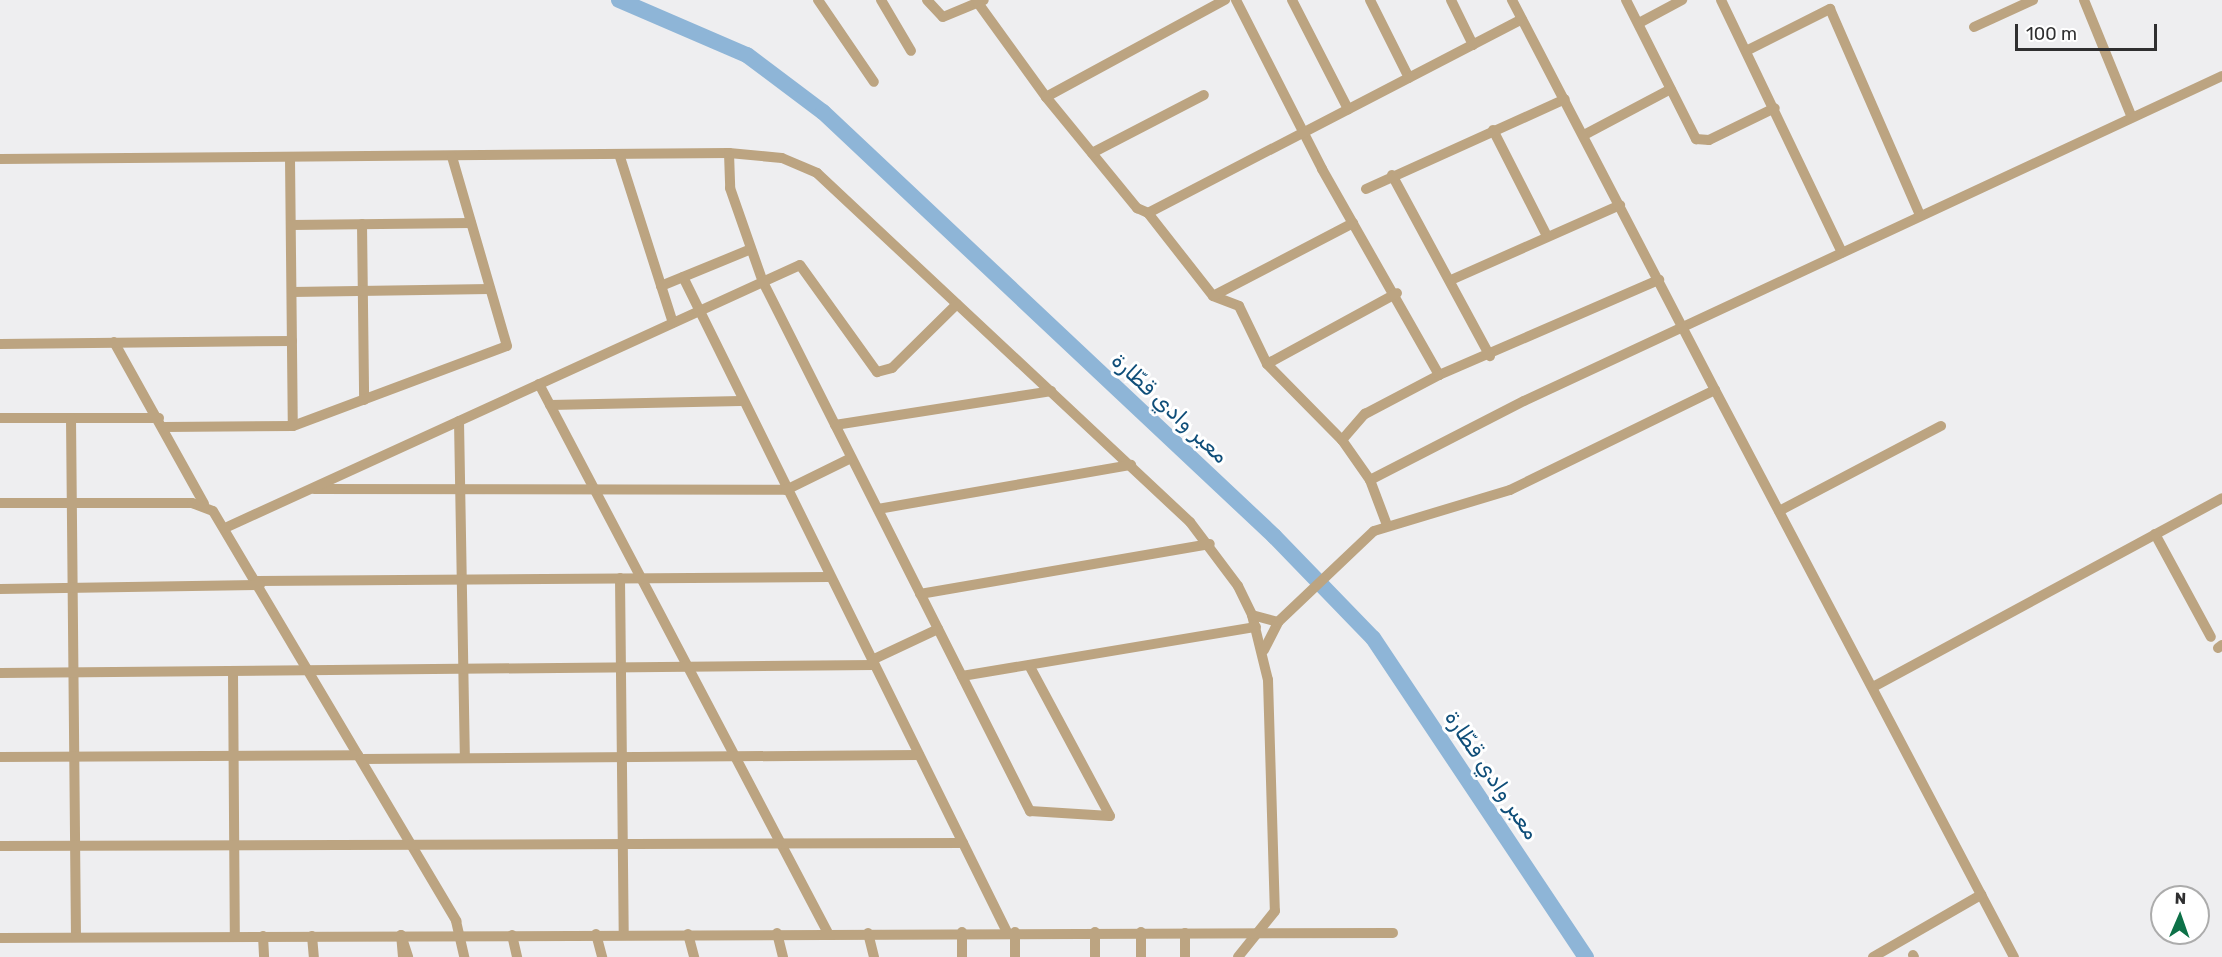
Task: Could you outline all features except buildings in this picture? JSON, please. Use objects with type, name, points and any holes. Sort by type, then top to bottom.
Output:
[{"type":"street","points":[[818,0],[874,82]]},
{"type":"street","points":[[881,0],[911,51]]},
{"type":"street","points":[[927,0],[943,17],[981,1],[1046,97],[1137,208],[1148,213],[1213,296],[1239,306],[1267,364],[1342,440],[1370,480],[1387,525]]},
{"type":"street","points":[[1046,97],[1225,0]]},
{"type":"street","points":[[1236,0],[1303,132],[1353,223],[1397,293],[1439,375]]},
{"type":"street","points":[[1292,0],[1348,109]]},
{"type":"street","points":[[1370,0],[1409,78]]},
{"type":"street","points":[[1451,0],[1473,45]]},
{"type":"street","points":[[1512,0],[2014,957]]},
{"type":"street","points":[[1626,0],[1671,89],[1702,141],[1775,108]]},
{"type":"street","points":[[1639,23],[1682,0]]},
{"type":"street","points":[[1721,0],[1748,50],[1842,252]]},
{"type":"street","points":[[1974,27],[2033,0]]},
{"type":"street","points":[[2084,0],[2131,115]]},
{"type":"street","points":[[1748,50],[1828,4],[1920,215]]},
{"type":"street","points":[[1148,213],[1522,19]]},
{"type":"street","points":[[1370,480],[1683,327],[2131,115],[2222,76]]},
{"type":"street","points":[[1584,135],[1671,89]]},
{"type":"street","points":[[1092,153],[1204,95]]},
{"type":"street","points":[[1366,189],[1392,175],[1565,99]]},
{"type":"street","points":[[1493,130],[1546,234]]},
{"type":"street","points":[[729,153],[730,189],[763,282],[1030,811],[1110,816],[1029,665]]},
{"type":"street","points":[[0,159],[620,157],[729,153],[782,159],[812,170],[1131,465],[1210,544],[1252,615],[1264,650],[1273,764],[1275,911],[1258,934],[1243,945],[1238,957]]},
{"type":"street","points":[[0,418],[71,418],[293,426],[507,346],[452,157]]},
{"type":"street","points":[[620,157],[673,323]]},
{"type":"street","points":[[290,158],[293,426]]},
{"type":"street","points":[[1392,175],[1451,280],[1490,356]]},
{"type":"street","points":[[1451,280],[1546,234],[1620,204]]},
{"type":"street","points":[[1213,296],[1353,223]]},
{"type":"street","points":[[362,224],[364,400]]},
{"type":"street","points":[[291,225],[471,224]]},
{"type":"street","points":[[661,286],[751,249]]},
{"type":"street","points":[[225,528],[800,265],[807,270],[877,372],[892,368],[957,304]]},
{"type":"street","points":[[683,277],[696,312],[963,843],[1011,932],[1015,957]]},
{"type":"street","points":[[1342,440],[1365,414],[1439,375],[1490,356],[1659,280]]},
{"type":"street","points":[[292,292],[490,289]]},
{"type":"street","points":[[1267,364],[1397,293]]},
{"type":"street","points":[[0,344],[292,341]]},
{"type":"street","points":[[114,342],[161,422],[204,504],[225,528],[410,843],[459,935],[464,957]]},
{"type":"street","points":[[539,384],[828,933]]},
{"type":"street","points":[[1264,650],[1278,622],[1357,542],[1387,525],[1510,490],[1715,390]]},
{"type":"street","points":[[835,425],[1051,391]]},
{"type":"street","points":[[550,405],[741,401]]},
{"type":"street","points":[[71,418],[76,937]]},
{"type":"street","points":[[459,421],[460,579],[465,758]]},
{"type":"street","points":[[1779,511],[1941,426]]},
{"type":"street","points":[[311,489],[786,490],[851,458]]},
{"type":"street","points":[[878,509],[1131,465]]},
{"type":"street","points":[[1873,687],[2222,498]]},
{"type":"street","points":[[0,503],[204,504]]},
{"type":"street","points":[[2155,534],[2211,637]]},
{"type":"street","points":[[920,594],[1210,544]]},
{"type":"street","points":[[0,589],[460,579],[830,577]]},
{"type":"street","points":[[620,579],[624,934]]},
{"type":"street","points":[[1252,615],[1278,622]]},
{"type":"street","points":[[962,676],[1256,627]]},
{"type":"street","points":[[0,673],[688,668],[873,663],[938,629]]},
{"type":"street","points":[[233,672],[235,936]]},
{"type":"street","points":[[0,756],[234,755],[465,758],[919,755]]},
{"type":"street","points":[[0,846],[963,843]]},
{"type":"street","points":[[1873,957],[1981,895]]},
{"type":"street","points":[[0,938],[962,932],[1393,933]]},
{"type":"street","points":[[962,932],[962,957]]},
{"type":"street","points":[[1095,932],[1095,957]]},
{"type":"street","points":[[1141,932],[1141,957]]},
{"type":"street","points":[[777,933],[783,957]]},
{"type":"street","points":[[868,933],[874,957]]},
{"type":"street","points":[[1185,933],[1185,957]]},
{"type":"street","points":[[512,934],[517,957]]},
{"type":"street","points":[[596,934],[602,957]]},
{"type":"street","points":[[688,934],[694,957]]},
{"type":"street","points":[[401,935],[402,957]]},
{"type":"street","points":[[401,935],[408,957]]},
{"type":"street","points":[[263,936],[264,957]]},
{"type":"street","points":[[312,936],[314,957]]},
{"type":"waterway","name":"معبر وادي قطّارة","points":[[619,0],[747,55],[823,112],[1274,536],[1373,638],[1586,957]]}]
